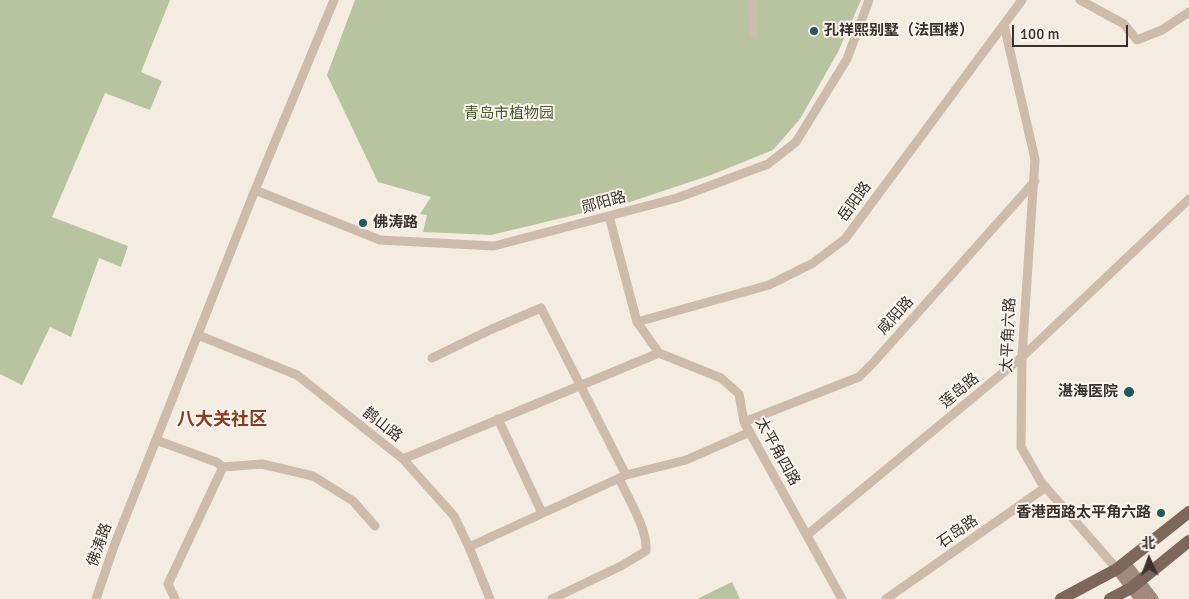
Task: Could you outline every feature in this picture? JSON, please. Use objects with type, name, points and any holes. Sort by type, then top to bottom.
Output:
[{"type":"main road","points":[[1061,599],[1121,566],[1189,512]]},
{"type":"main road","points":[[1110,599],[1135,585],[1189,541]]},
{"type":"main road","points":[[1121,566],[1135,585],[1153,599]]},
{"type":"main road","points":[[1135,585],[1140,599]]},
{"type":"street","name":"佛涛路","points":[[96,599],[114,546],[255,190],[334,0]]},
{"type":"street","points":[[752,0],[754,33]]},
{"type":"street","name":"郧阳路","points":[[255,190],[380,240],[494,246],[677,198],[768,164],[796,142],[847,59],[869,0]]},
{"type":"street","name":"岳阳路","points":[[637,322],[769,285],[813,263],[844,239],[1022,0]]},
{"type":"street","points":[[1080,0],[1124,24],[1137,40],[1162,30],[1189,12]]},
{"type":"street","name":"太平角六路","points":[[1004,25],[1035,159],[1022,357],[1022,447],[1046,487],[1100,550],[1121,566]]},
{"type":"street","name":"咸阳路","points":[[744,422],[859,377],[1034,180]]},
{"type":"street","name":"莲岛路","points":[[807,535],[1022,357],[1189,199]]},
{"type":"street","points":[[403,458],[659,353],[637,322],[609,216]]},
{"type":"street","points":[[432,358],[541,308],[582,385],[623,477],[647,543],[646,551],[621,566],[552,599]]},
{"type":"street","name":"鹊山路","points":[[198,335],[297,375],[403,458],[454,516],[469,546],[490,599]]},
{"type":"street","name":"太平角四路","points":[[659,353],[721,378],[739,394],[744,422],[842,599]]},
{"type":"street","points":[[498,420],[542,513]]},
{"type":"street","points":[[469,546],[623,477],[686,460],[750,432]]},
{"type":"street","points":[[156,440],[216,462],[223,467],[262,464],[313,476],[352,501],[375,526]]},
{"type":"street","points":[[175,599],[168,584],[223,467]]},
{"type":"street","name":"石岛路","points":[[886,599],[1046,487]]},
{"type":"green space","points":[[0,0],[170,0],[141,72],[162,81],[150,110],[105,93],[52,217],[128,246],[121,267],[99,258],[71,337],[50,327],[22,385],[0,374]]},
{"type":"green space","name":"青岛市植物园","points":[[355,0],[861,0],[838,52],[800,119],[773,150],[711,175],[633,201],[491,235],[423,232],[427,215],[420,214],[431,197],[378,182],[327,75]]},
{"type":"green space","points":[[732,582],[740,599],[699,599],[699,598]]},
{"type":"place","name":"孔祥熙别墅（法国楼）","points":[[814,31]]},
{"type":"place","name":"佛涛路","points":[[363,223]]},
{"type":"place","name":"湛海医院","points":[[1129,392]]},
{"type":"place","name":"香港西路太平角六路","points":[[1161,513]]},
{"type":"district","name":"八大关社区","points":[[222,420]]}]
